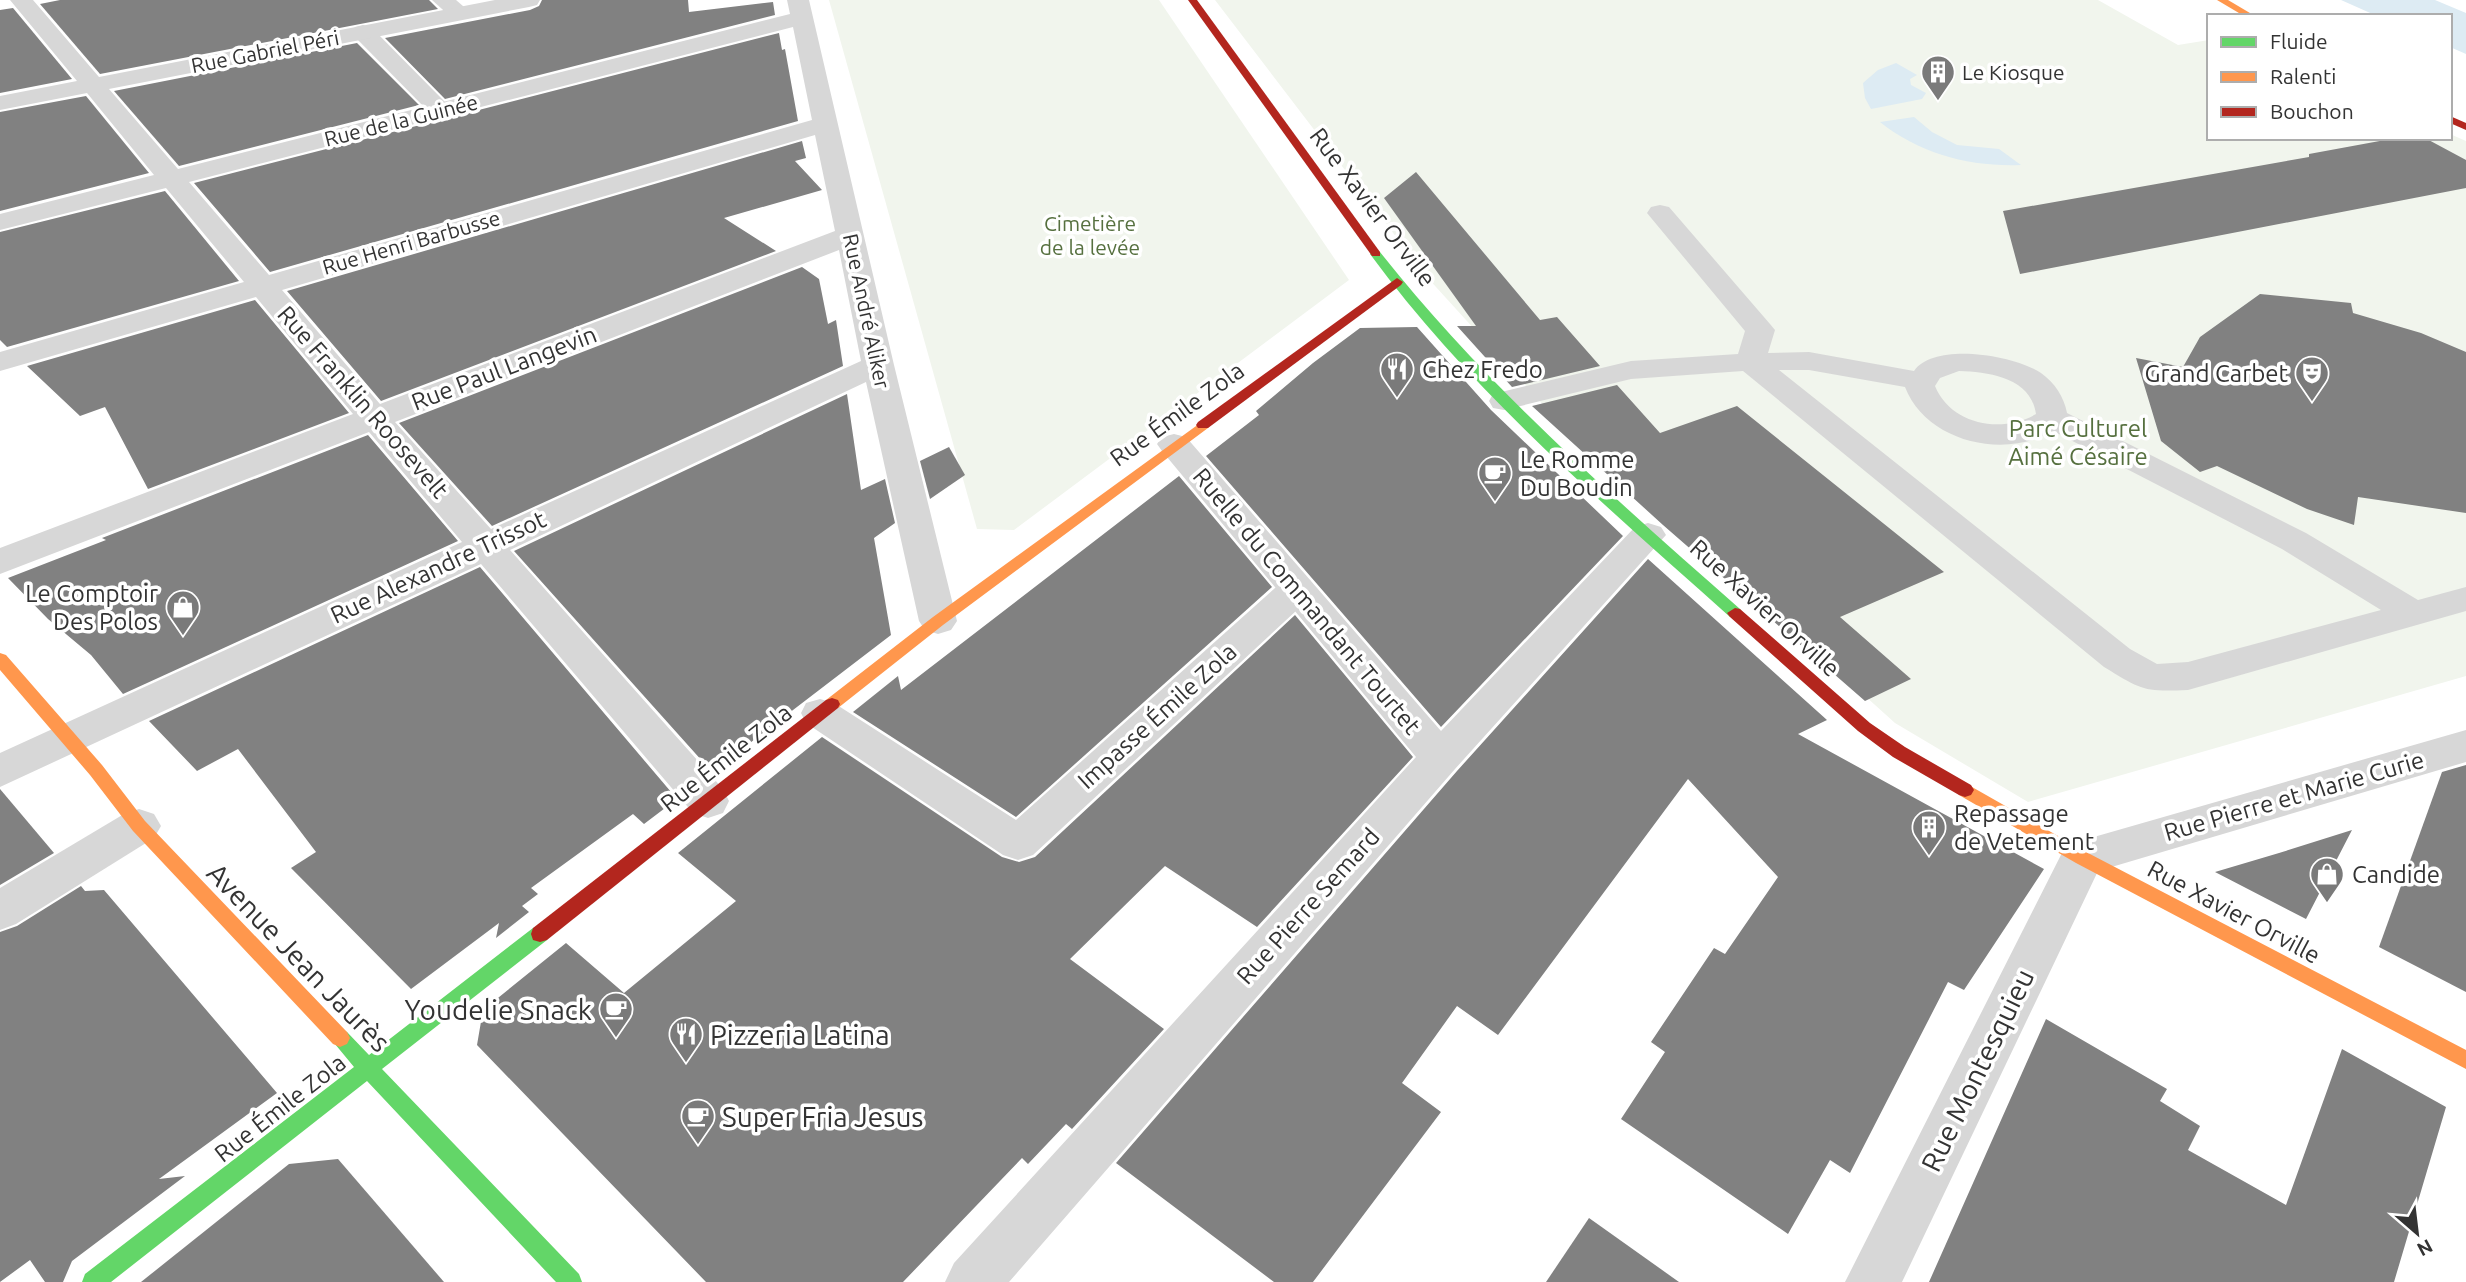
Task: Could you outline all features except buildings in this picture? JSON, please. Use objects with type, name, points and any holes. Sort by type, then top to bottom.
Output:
[{"type":"street","name":"Rue Franklin Roosevelt","points":[[21,0],[374,418],[708,801]]},
{"type":"street","name":"Rue Gabriel Péri","points":[[0,103],[363,32],[451,7],[530,0]]},
{"type":"street","name":"Rue Xavier Orville","points":[[1192,0],[1397,282],[1504,401],[1648,535],[1864,727],[1899,752],[2082,858],[2466,1060]]},
{"type":"street","points":[[2221,0],[2247,14]]},
{"type":"street","name":"Rue de la Guinée","points":[[0,222],[440,110],[800,9]]},
{"type":"street","name":"Rue André Aliker","points":[[800,9],[878,365],[938,621]]},
{"type":"street","name":"Rue Henri Barbusse","points":[[0,362],[262,284],[824,124]]},
{"type":"street","name":"Rue Paul Langevin","points":[[0,562],[851,235]]},
{"type":"street","name":"Rue Émile Zola","points":[[93,1282],[938,621],[1174,444],[1397,282]]},
{"type":"street","name":"Rue Alexandre Trissot","points":[[0,771],[878,365]]},
{"type":"street","name":"Ruelle du Commandant Tourtet","points":[[1174,444],[1440,758]]},
{"type":"street","name":"Rue Pierre Semard","points":[[973,1282],[1440,758],[1648,535]]},
{"type":"street","name":"Avenue Jean Jaurès","points":[[0,659],[70,738],[139,826],[571,1282]]},
{"type":"street","name":"Rue Pierre et Marie Curie","points":[[2082,858],[2466,746]]},
{"type":"street","points":[[0,911],[139,826]]},
{"type":"street","name":"Rue Montesquieu","points":[[1873,1282],[2082,858]]},
{"type":"lane","points":[[363,32],[440,110]]},
{"type":"lane","points":[[1660,213],[1760,330],[1750,362]]},
{"type":"lane","points":[[1504,401],[1631,370],[1750,362],[1809,361],[1920,381]]},
{"type":"lane","points":[[1750,362],[2117,658],[2151,677],[2188,676],[2466,599]]},
{"type":"lane","points":[[1976,362],[1997,366],[2018,373],[2047,395],[2053,407],[2052,418],[2043,428],[2028,434],[2007,437],[1973,431],[1941,417],[1927,405],[1919,393],[1920,381],[1926,372],[1938,365],[1976,362]]},
{"type":"lane","points":[[2052,418],[2294,541],[2413,613]]},
{"type":"lane","name":"Impasse Émile Zola","points":[[820,713],[1017,843],[1297,589]]},
{"type":"green space","name":"Cimetière de la levée","points":[[829,0],[1159,0],[1349,280],[1014,530],[977,529]]},
{"type":"green space","name":"Parc Culturel Aimé Césaire","points":[[1215,0],[2098,0],[2178,45],[2207,40],[2207,140],[2452,140],[2452,135],[2466,141],[2466,676],[2028,802],[1895,723],[1546,408],[1426,276]]},
{"type":"shaded area","points":[[2341,0],[2435,0],[2466,13],[2466,54],[2452,48],[2452,14],[2372,14]]},
{"type":"shaded area","points":[[1896,63],[1917,75],[1910,79],[1911,85],[1926,93],[1922,99],[1871,109],[1865,98],[1863,83],[1878,70]]},
{"type":"shaded area","points":[[1914,117],[1932,132],[1957,145],[1999,149],[2021,165],[1983,164],[1946,156],[1912,142],[1880,122]]},
{"type":"traffic: fast","points":[[1376,254],[1456,351],[1500,397],[1593,486],[1735,613]]},
{"type":"traffic: fast","points":[[93,1282],[540,934]]},
{"type":"traffic: fast","points":[[340,1038],[571,1282]]},
{"type":"traffic: slow","points":[[2221,0],[2247,14]]},
{"type":"traffic: slow","points":[[832,704],[938,621],[1203,425]]},
{"type":"traffic: slow","points":[[0,659],[96,770],[139,826],[340,1038]]},
{"type":"traffic: slow","points":[[1965,790],[2082,858],[2466,1060]]},
{"type":"traffic: jam","points":[[1192,0],[1376,254]]},
{"type":"traffic: jam","points":[[2452,120],[2466,127]]},
{"type":"traffic: jam","points":[[1203,425],[1397,282]]},
{"type":"traffic: jam","points":[[1735,613],[1864,727],[1899,752],[1965,790]]},
{"type":"traffic: jam","points":[[540,934],[832,704]]},
{"type":"place","name":"Le Kiosque","points":[[1938,102]]},
{"type":"place","name":"Chez Fredo","points":[[1397,399]]},
{"type":"place","name":"Grand Carbet","points":[[2312,403]]},
{"type":"place","name":"Le Romme Du Boudin","points":[[1495,503]]},
{"type":"place","name":"Le Comptoir Des Polos","points":[[183,637]]},
{"type":"place","name":"Repassage de Vetement","points":[[1929,857]]},
{"type":"place","name":"Candide","points":[[2327,904]]},
{"type":"place","name":"Youdelie Snack","points":[[616,1039]]},
{"type":"place","name":"Pizzeria Latina","points":[[686,1064]]},
{"type":"place","name":"Super Fria Jesus","points":[[698,1146]]}]
